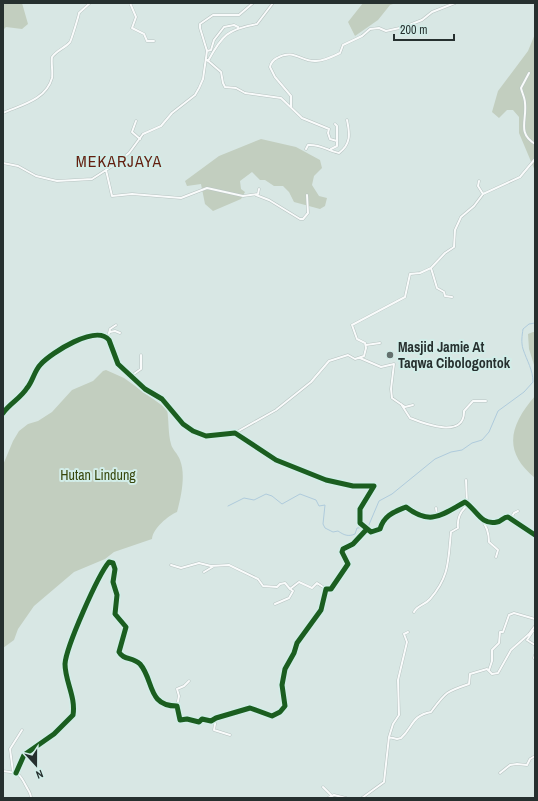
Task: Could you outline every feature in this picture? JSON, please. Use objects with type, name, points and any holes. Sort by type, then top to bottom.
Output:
[{"type":"street","points":[[3,114],[35,100],[43,93],[49,85],[52,76],[52,56],[70,42],[73,28],[78,21],[79,13],[90,3]]},
{"type":"street","points":[[130,3],[136,17],[132,28],[144,34],[147,40],[154,41]]},
{"type":"street","points":[[3,163],[18,166],[36,176],[57,180],[92,179],[122,160],[144,133],[161,126],[176,110],[195,95],[203,81],[207,60],[207,51],[200,24],[213,15],[239,15],[253,3]]},
{"type":"street","points":[[207,60],[230,31],[238,27],[257,24],[273,3]]},
{"type":"street","points":[[291,107],[291,96],[275,77],[270,67],[272,61],[276,58],[291,53],[314,61],[320,60],[340,53],[343,45],[362,36],[370,29],[379,28],[386,31],[404,27],[422,20],[432,12],[455,3]]},
{"type":"street","points":[[207,51],[211,50],[214,40],[224,27],[234,25],[238,27]]},
{"type":"street","points":[[207,60],[220,72],[223,83],[226,87],[237,89],[245,93],[281,98],[307,121],[329,129],[328,133],[330,139],[337,141]]},
{"type":"street","points":[[529,73],[521,88],[525,103],[523,130],[525,136],[535,144]]},
{"type":"street","points":[[306,149],[308,145],[313,144],[339,153],[344,150],[348,140],[349,130],[347,120]]},
{"type":"street","points":[[136,121],[132,132],[140,139]]},
{"type":"street","points":[[331,149],[333,150],[337,146],[338,126],[335,124]]},
{"type":"street","points":[[360,358],[365,355],[366,345],[365,342],[358,339],[356,332],[352,328],[353,325],[405,297],[410,275],[420,273],[431,268],[446,253],[454,248],[455,230],[458,220],[474,206],[482,194],[520,177],[535,159]]},
{"type":"street","points":[[106,170],[112,196],[130,194],[182,198],[207,188],[243,196],[256,195],[269,200],[300,219],[308,213],[307,195]]},
{"type":"street","points":[[479,180],[478,185],[482,194]]},
{"type":"street","points":[[256,195],[259,189]]},
{"type":"street","points":[[431,268],[437,288],[444,292],[445,296],[452,297]]},
{"type":"street","points":[[116,325],[110,329],[108,337],[116,362],[145,389],[162,399],[183,424],[193,431],[206,436],[235,433],[276,410],[311,382],[329,361],[348,355],[354,358],[360,358],[381,367],[394,364],[391,389],[392,398],[405,407],[413,404]]},
{"type":"street","points":[[110,332],[115,331],[120,333]]},
{"type":"street","points":[[3,412],[28,388],[32,377],[41,363],[58,350],[72,342],[90,337],[100,335],[108,337]]},
{"type":"street","points":[[366,345],[380,343]]},
{"type":"street","points":[[131,376],[141,368],[141,355]]},
{"type":"street","points":[[401,404],[410,418],[440,428],[453,426],[462,422],[464,411],[473,401],[486,401]]},
{"type":"street","points":[[235,433],[276,460],[326,480],[353,486],[374,486],[359,510],[359,520],[364,528],[372,532],[377,531],[388,515],[406,506],[414,514],[426,517],[451,511],[465,502],[468,504]]},
{"type":"street","points":[[466,480],[468,504],[485,525],[489,542],[498,550],[496,557]]},
{"type":"street","points":[[414,612],[416,607],[428,600],[441,584],[450,559],[451,532],[457,528],[457,522],[464,507],[468,504]]},
{"type":"street","points":[[436,508],[436,515]]},
{"type":"street","points":[[511,518],[514,513],[518,511]]},
{"type":"street","points":[[480,518],[492,522],[499,521],[505,517],[511,518],[535,534]]},
{"type":"street","points":[[318,579],[319,584],[326,589],[331,589],[348,564],[342,552],[343,549],[355,542],[364,528]]},
{"type":"street","points":[[16,773],[24,755],[54,734],[73,715],[71,689],[66,667],[67,654],[80,618],[109,562],[113,563],[115,569],[113,582],[117,595],[114,612],[118,619],[124,622],[126,626],[119,653],[124,657],[135,660],[139,663],[150,683],[153,696],[167,704],[177,706]]},
{"type":"street","points":[[171,565],[182,568],[199,563],[211,566],[231,565],[258,579],[263,586],[277,587],[280,584],[285,583],[293,591],[289,598],[275,604]]},
{"type":"street","points":[[204,572],[215,565]]},
{"type":"street","points":[[290,589],[298,582],[313,588],[319,584]]},
{"type":"street","points":[[189,681],[184,686],[177,689],[179,696],[177,706],[180,720],[188,719],[199,722],[206,719],[212,722],[216,718],[250,708],[272,716],[283,710],[285,706],[282,685],[284,670],[294,653],[297,643],[321,610],[326,589]]},
{"type":"street","points":[[489,670],[492,661],[492,650],[499,643],[500,632],[503,632],[509,615],[514,613],[535,619]]},
{"type":"street","points":[[535,626],[527,640],[535,646]]},
{"type":"street","points":[[489,670],[492,674],[498,673],[511,650],[533,629]]},
{"type":"street","points":[[362,798],[384,782],[389,737],[393,724],[399,715],[398,680],[407,642],[404,634],[408,632]]},
{"type":"street","points":[[389,737],[397,740],[401,738],[415,718],[424,713],[431,712],[439,700],[458,686],[469,684],[469,675],[489,670]]},
{"type":"street","points":[[216,718],[214,730],[230,735]]},
{"type":"street","points":[[13,772],[10,749],[22,730]]},
{"type":"street","points":[[500,773],[510,765],[527,765],[530,759],[535,756]]},
{"type":"street","points":[[3,771],[16,773],[23,779],[31,798]]},
{"type":"street","points":[[323,787],[331,795],[346,798]]},
{"type":"street","points":[[328,798],[331,795]]},
{"type":"green space","points":[[3,3],[22,3],[28,24],[22,29],[6,27],[3,30]]},
{"type":"green space","points":[[363,3],[396,3],[390,5],[378,20],[355,36],[348,22]]},
{"type":"green space","points":[[535,34],[535,171],[519,133],[519,117],[513,110],[507,110],[499,118],[492,112],[498,91],[528,51]]},
{"type":"green space","points":[[261,139],[296,147],[320,160],[322,168],[314,176],[312,185],[319,196],[327,198],[325,206],[320,209],[294,202],[289,192],[283,186],[274,186],[265,180],[260,180],[252,172],[240,181],[241,189],[245,192],[241,199],[213,211],[205,204],[201,184],[187,186],[185,181],[219,156]]},
{"type":"green space","points":[[535,332],[535,368],[529,349],[528,334]]},
{"type":"green space","name":"Hutan Lindung","points":[[106,370],[124,378],[167,409],[171,444],[180,460],[183,472],[177,512],[165,519],[155,531],[152,539],[114,552],[105,559],[74,572],[34,606],[18,629],[14,640],[3,648],[3,465],[19,431],[28,424],[38,421],[52,412],[72,390],[93,381]]},
{"type":"green space","points":[[535,396],[535,478],[524,468],[518,458],[514,448],[513,438],[515,428],[520,417]]},
{"type":"waterway","points":[[228,506],[244,498],[254,500],[266,494],[272,496],[282,504],[300,494],[316,500],[319,506],[325,505],[323,524],[325,528],[333,532],[338,531],[350,535],[355,534],[357,528],[368,527],[379,501],[392,494],[435,459],[451,452],[462,450],[472,443],[482,440],[489,432],[498,411],[524,392],[533,382],[531,369],[523,349],[522,339],[523,329],[529,324],[535,323]]},
{"type":"cycle path","points":[[3,413],[25,392],[35,373],[46,359],[63,347],[74,342],[94,335],[103,336],[109,340],[118,364],[145,389],[162,399],[183,424],[193,431],[206,436],[235,433],[276,460],[326,480],[353,486],[374,486],[360,509],[360,523],[371,532],[380,529],[387,517],[406,507],[415,513],[429,517],[442,514],[465,502],[487,522],[497,522],[508,517],[535,535]]},
{"type":"cycle path","points":[[16,773],[24,755],[54,734],[73,715],[73,702],[65,670],[67,655],[83,612],[104,569],[109,562],[113,563],[115,569],[113,582],[117,595],[115,614],[126,627],[119,652],[121,655],[140,664],[156,697],[167,705],[177,706],[180,720],[187,719],[199,722],[202,719],[211,721],[216,718],[250,708],[272,716],[280,712],[285,706],[282,685],[285,669],[294,653],[297,643],[321,610],[326,589],[331,589],[348,564],[342,552],[343,549],[353,544],[366,530]]},
{"type":"place","name":"Masjid Jamie At Taqwa Cibologontok","points":[[390,355]]},
{"type":"district","name":"MEKARJAYA","points":[[119,161]]}]
